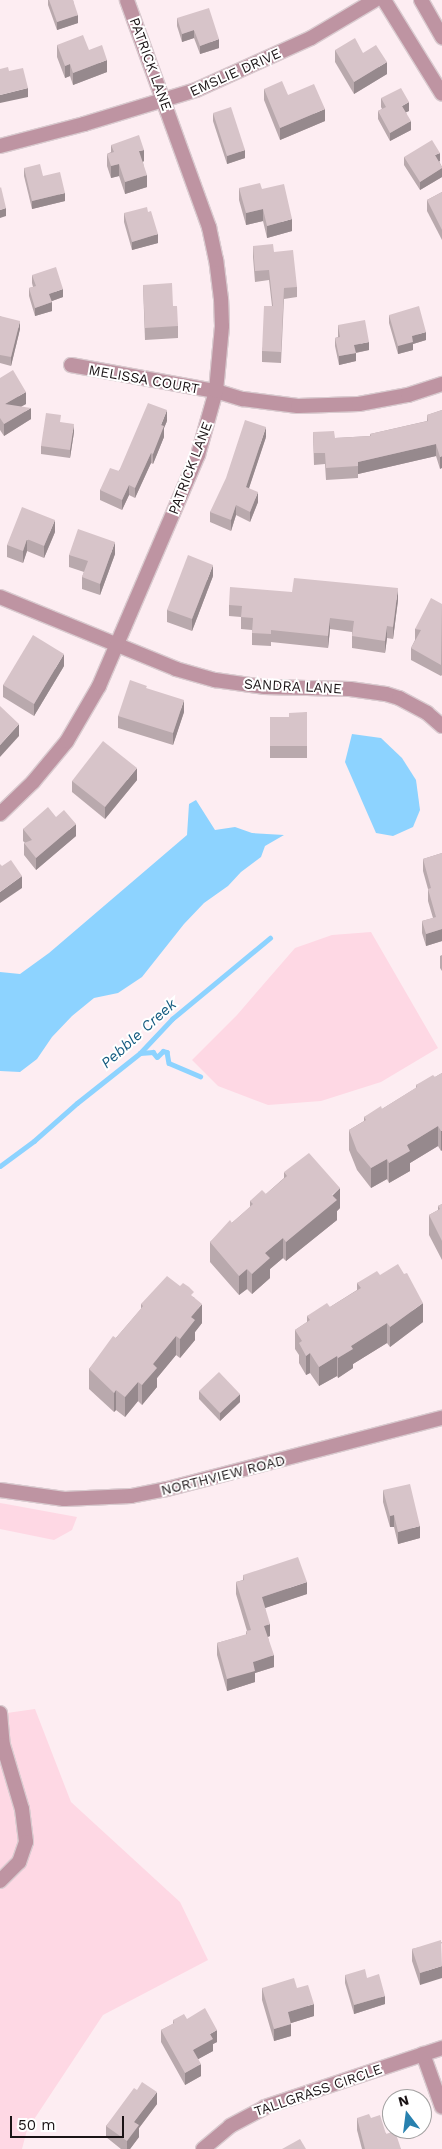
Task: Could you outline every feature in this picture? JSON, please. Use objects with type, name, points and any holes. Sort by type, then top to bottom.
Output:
[{"type":"street","name":"PATRICK LANE","points":[[0,814],[33,782],[66,741],[99,686],[198,455],[216,391],[222,326],[216,260],[202,204],[127,0]]},
{"type":"street","name":"EMSLIE DRIVE","points":[[0,146],[164,101],[240,72],[342,21],[375,0]]},
{"type":"street","points":[[384,0],[442,94]]},
{"type":"street","points":[[421,0],[442,37]]},
{"type":"street","name":"MELISSA COURT","points":[[71,365],[216,391],[243,399],[280,404],[338,406],[386,400],[442,384]]},
{"type":"street","name":"SANDRA LANE","points":[[0,597],[176,669],[216,680],[264,687],[350,689],[386,694],[420,710],[442,726]]},
{"type":"street","name":"NORTHVIEW ROAD","points":[[0,1490],[64,1499],[131,1496],[177,1487],[442,1418]]},
{"type":"street","points":[[0,1713],[3,1745],[22,1809],[26,1842],[19,1862],[0,1881]]},
{"type":"street","name":"TALLGRASS CIRCLE","points":[[202,2149],[230,2126],[265,2107],[442,2048]]},
{"type":"street","points":[[423,2054],[442,2107]]},
{"type":"shaded area","points":[[371,932],[438,1048],[381,1082],[321,1101],[268,1105],[218,1086],[192,1060],[237,1015],[295,948],[332,935]]},
{"type":"shaded area","points":[[0,1503],[77,1517],[72,1530],[54,1540],[0,1529]]},
{"type":"shaded area","points":[[35,1709],[71,1802],[180,1902],[208,1960],[103,2015],[27,2130],[22,2149],[0,2149],[0,1714]]},
{"type":"water","points":[[352,734],[381,738],[402,758],[416,780],[420,810],[413,827],[393,836],[376,833],[345,762]]},
{"type":"water","points":[[196,800],[215,830],[235,827],[252,833],[284,835],[265,846],[261,857],[241,872],[228,886],[204,903],[184,924],[142,977],[118,993],[94,998],[72,1016],[52,1037],[37,1059],[20,1072],[0,1071],[0,972],[20,974],[49,953],[187,835],[189,804]]},
{"type":"building","points":[[49,0],[73,0],[78,15],[57,22]]},
{"type":"building","points":[[209,8],[219,39],[200,46],[194,30],[182,34],[177,18]]},
{"type":"building","points":[[83,35],[89,50],[102,45],[107,60],[73,73],[70,64],[65,66],[57,45]]},
{"type":"building","points":[[355,38],[363,53],[376,45],[387,62],[354,82],[335,50]]},
{"type":"building","points":[[8,67],[9,71],[23,68],[28,88],[0,95],[0,69]]},
{"type":"building","points":[[282,81],[288,95],[314,84],[325,109],[280,128],[264,89]]},
{"type":"building","points":[[401,88],[409,102],[402,106],[411,121],[390,133],[378,111],[386,107],[381,98]]},
{"type":"building","points":[[231,107],[245,150],[227,156],[213,113]]},
{"type":"building","points":[[139,135],[144,150],[139,151],[147,175],[125,182],[119,164],[111,166],[107,154],[114,152],[111,145]]},
{"type":"building","points":[[432,140],[440,153],[435,155],[442,168],[420,182],[404,157]]},
{"type":"building","points":[[40,164],[43,176],[60,172],[65,193],[32,201],[24,168]]},
{"type":"building","points":[[260,183],[262,189],[284,184],[292,219],[267,226],[263,209],[246,213],[239,188]]},
{"type":"building","points":[[0,188],[6,208],[0,210]]},
{"type":"building","points":[[442,192],[442,230],[427,200]]},
{"type":"building","points":[[147,207],[148,212],[151,211],[158,234],[132,242],[124,213]]},
{"type":"building","points":[[273,244],[274,252],[293,250],[297,287],[284,288],[281,352],[262,351],[264,306],[273,306],[269,270],[255,271],[253,246]]},
{"type":"building","points":[[56,267],[63,289],[49,294],[52,302],[35,308],[29,288],[36,286],[32,275]]},
{"type":"building","points":[[172,283],[173,306],[177,306],[178,326],[145,328],[143,285]]},
{"type":"building","points":[[419,306],[426,332],[412,336],[413,342],[398,346],[389,315]]},
{"type":"building","points":[[0,316],[20,321],[11,357],[0,355]]},
{"type":"building","points":[[365,320],[369,342],[354,345],[356,353],[339,356],[335,338],[340,337],[338,325]]},
{"type":"building","points":[[13,370],[26,392],[5,404],[31,408],[4,424],[0,418],[0,378]]},
{"type":"building","points":[[148,403],[167,410],[161,425],[164,426],[153,454],[151,453],[135,488],[129,485],[122,500],[100,490],[110,468],[119,471]]},
{"type":"building","points":[[442,410],[442,456],[440,457],[436,444],[358,462],[358,466],[326,468],[325,453],[314,453],[313,432],[334,431],[335,438],[371,436],[370,434],[428,421],[427,415]]},
{"type":"building","points":[[46,413],[61,415],[60,422],[74,424],[70,450],[41,446]]},
{"type":"building","points":[[245,420],[266,427],[246,487],[258,492],[250,512],[236,505],[231,520],[210,512],[226,478]]},
{"type":"building","points":[[22,507],[55,520],[44,546],[27,539],[23,551],[7,545]]},
{"type":"building","points":[[78,529],[115,542],[100,584],[82,577],[88,561],[69,555]]},
{"type":"building","points":[[188,555],[213,565],[192,619],[167,610]]},
{"type":"building","points":[[294,578],[398,588],[393,627],[387,626],[385,641],[352,636],[354,621],[330,618],[328,636],[271,630],[271,634],[252,633],[253,618],[241,617],[242,606],[229,605],[230,587],[292,592]]},
{"type":"building","points":[[431,598],[442,604],[441,665],[411,648],[421,630],[415,629]]},
{"type":"building","points":[[33,635],[64,654],[34,704],[3,685]]},
{"type":"building","points":[[130,680],[147,686],[146,688],[184,700],[173,733],[118,716]]},
{"type":"building","points":[[0,706],[19,724],[0,745]]},
{"type":"building","points":[[307,712],[307,746],[270,746],[270,717],[289,717],[289,713]]},
{"type":"building","points":[[103,741],[137,768],[105,807],[72,781]]},
{"type":"building","points":[[48,807],[56,817],[64,810],[76,824],[36,858],[24,843],[32,840],[23,829]]},
{"type":"building","points":[[442,853],[442,929],[426,934],[422,921],[436,917],[428,889],[431,888],[423,859]]},
{"type":"building","points":[[11,860],[22,876],[0,892],[0,864],[2,866]]},
{"type":"building","points":[[442,1073],[442,1131],[438,1126],[407,1145],[410,1151],[389,1163],[387,1159],[371,1168],[357,1151],[349,1130],[366,1120],[364,1117],[381,1106],[382,1109],[417,1087],[416,1085],[433,1075],[435,1077]]},
{"type":"building","points":[[309,1153],[340,1188],[332,1195],[337,1200],[286,1242],[283,1238],[265,1253],[270,1258],[252,1274],[247,1269],[239,1276],[210,1242],[230,1220],[232,1223],[253,1204],[250,1201],[262,1190],[266,1194],[287,1176],[284,1172]]},
{"type":"building","points":[[442,1204],[442,1241],[429,1215],[440,1209],[438,1206]]},
{"type":"building","points":[[398,1264],[404,1274],[407,1273],[423,1303],[390,1327],[387,1323],[351,1346],[353,1349],[319,1367],[310,1353],[306,1356],[299,1343],[302,1341],[295,1330],[310,1320],[307,1316],[327,1303],[330,1307],[361,1288],[357,1283],[377,1271],[380,1275]]},
{"type":"building","points":[[167,1276],[180,1286],[183,1283],[189,1287],[194,1292],[191,1295],[202,1304],[191,1317],[195,1320],[180,1339],[176,1336],[153,1364],[157,1368],[142,1385],[138,1382],[125,1397],[116,1390],[114,1393],[89,1369],[113,1336],[116,1338],[143,1306],[141,1304]]},
{"type":"building","points":[[219,1372],[240,1394],[220,1413],[199,1391]]},
{"type":"building","points":[[410,1484],[420,1526],[398,1532],[394,1515],[390,1516],[383,1490]]},
{"type":"building","points":[[298,1557],[307,1582],[262,1597],[270,1624],[264,1626],[274,1655],[253,1662],[255,1671],[227,1679],[217,1643],[247,1634],[246,1631],[251,1630],[236,1582],[244,1580],[243,1575]]},
{"type":"building","points":[[441,1940],[442,1966],[420,1973],[412,1949]]},
{"type":"building","points":[[365,1969],[367,1978],[379,1974],[385,1996],[354,2005],[345,1975]]},
{"type":"building","points":[[294,1978],[297,1988],[308,1985],[314,2004],[288,2012],[291,2024],[274,2029],[262,1988]]},
{"type":"building","points":[[205,2008],[217,2030],[210,2034],[213,2039],[193,2050],[201,2064],[185,2073],[161,2030],[174,2023],[173,2020],[184,2014],[187,2019]]},
{"type":"building","points":[[142,2082],[157,2092],[134,2122],[139,2125],[127,2141],[106,2126],[134,2088],[137,2090]]},
{"type":"building","points":[[369,2114],[371,2118],[380,2115],[382,2139],[398,2139],[401,2149],[365,2149],[357,2118]]},
{"type":"building","points":[[300,2139],[306,2149],[282,2149]]},
{"type":"waterway","name":"Pebble Creek","points":[[0,1166],[34,1141],[77,1103],[140,1053],[172,1019],[270,938]]},
{"type":"waterway","points":[[140,1053],[153,1052],[157,1057],[163,1051],[167,1052],[169,1063],[200,1076]]}]
